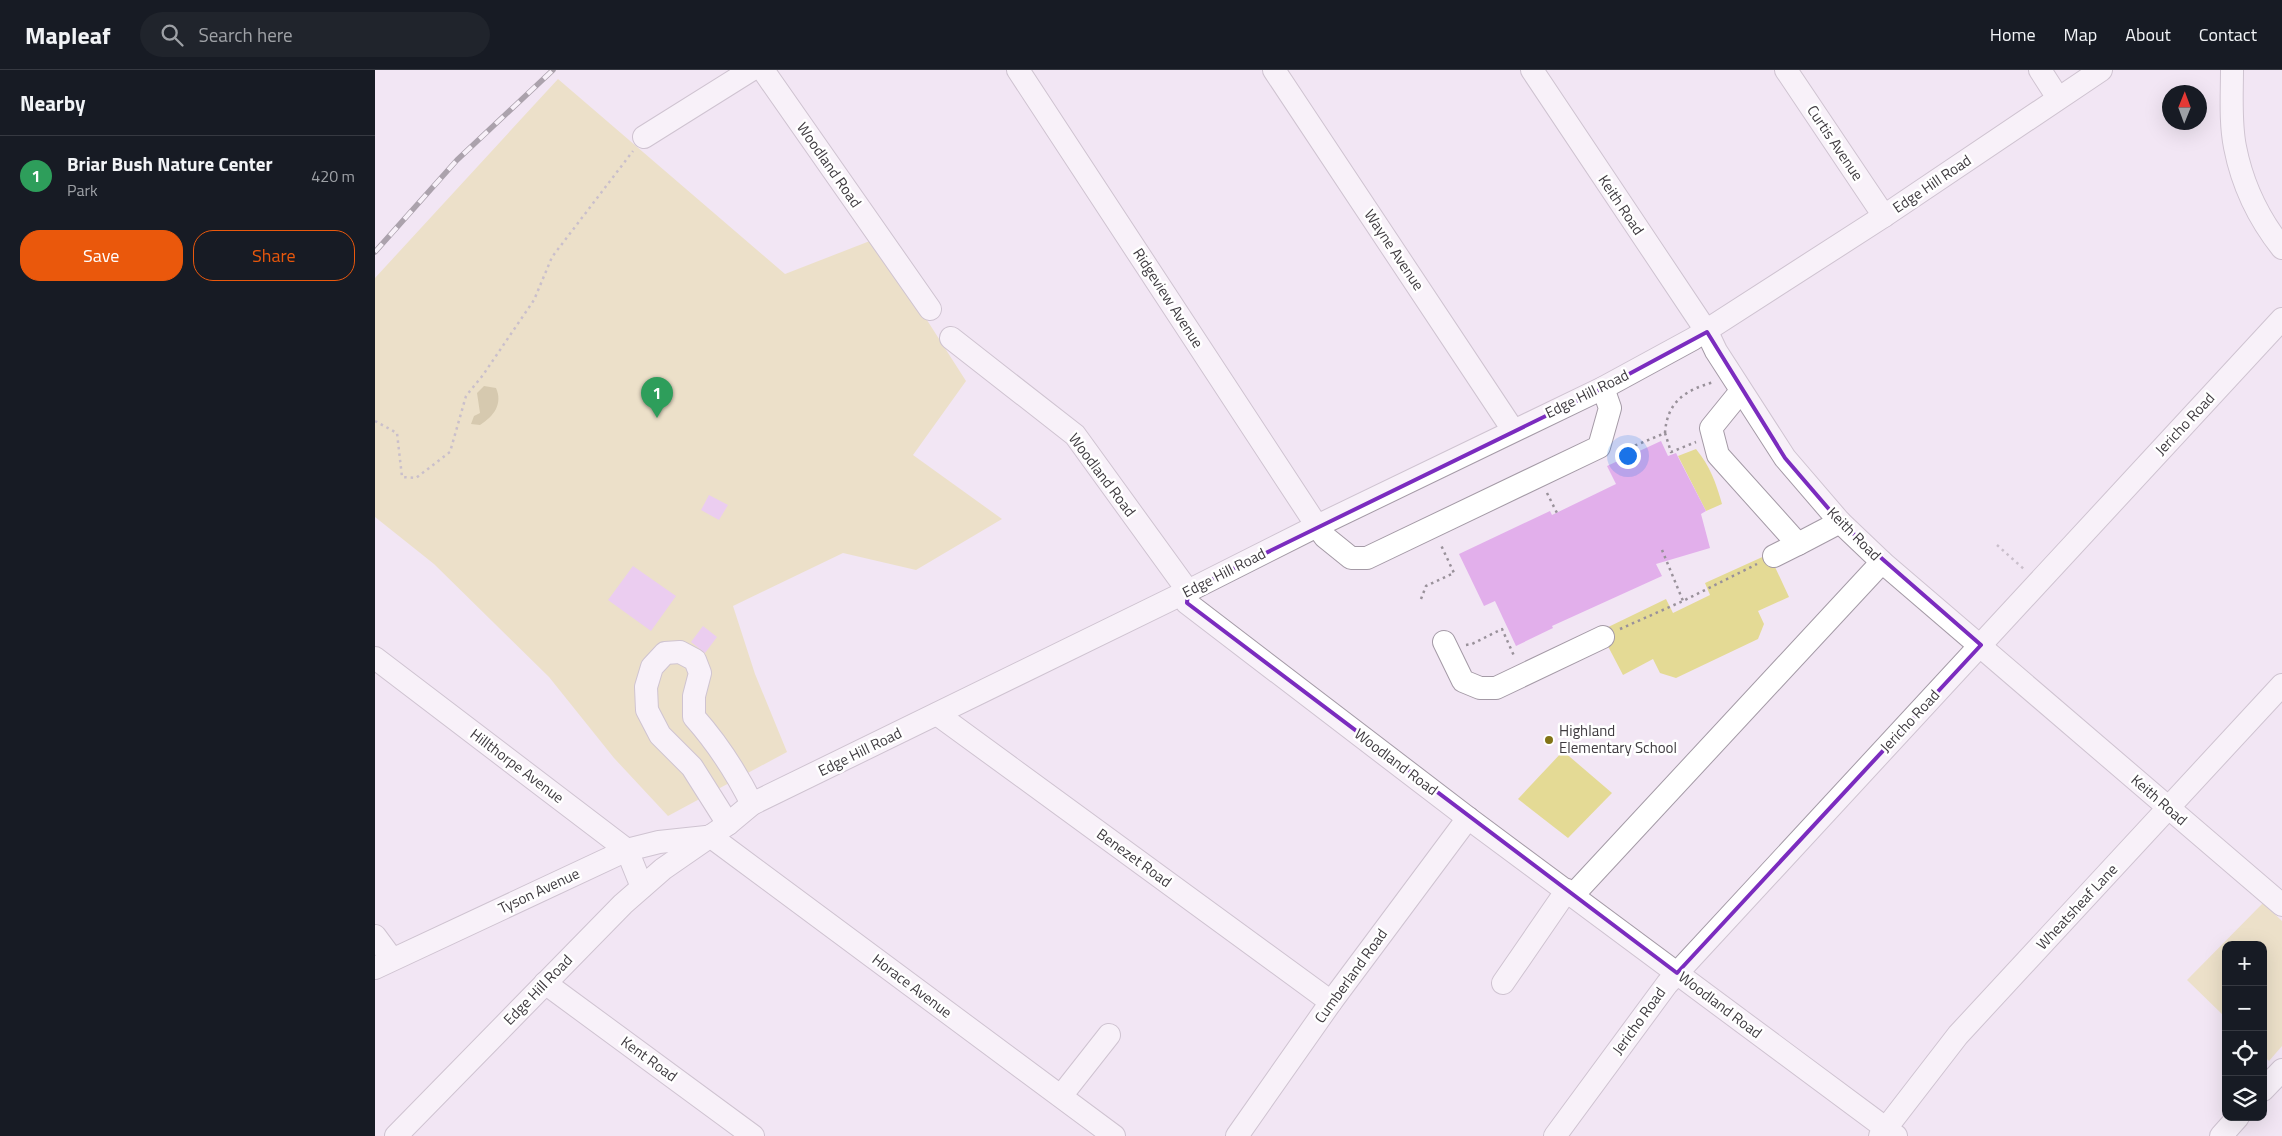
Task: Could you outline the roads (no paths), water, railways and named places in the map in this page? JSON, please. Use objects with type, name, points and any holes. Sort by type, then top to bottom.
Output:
[{"type":"street","points":[[644,137],[751,70]]},
{"type":"street","name":"Woodland Road","points":[[763,70],[930,309]]},
{"type":"street","name":"Ridgeview Avenue","points":[[1019,70],[1317,526],[1325,537],[1351,558],[1367,558],[1599,447],[1610,408],[1603,388]]},
{"type":"street","name":"Wayne Avenue","points":[[1274,70],[1513,430]]},
{"type":"street","name":"Keith Road","points":[[1532,70],[1707,332],[1741,391],[1785,458],[1840,522],[1882,562],[2282,905]]},
{"type":"street","name":"Curtis Avenue","points":[[1786,70],[1884,216]]},
{"type":"street","points":[[2040,70],[2058,98]]},
{"type":"street","name":"Edge Hill Road","points":[[397,1136],[545,983],[642,887],[663,869],[719,830],[752,804],[1188,592],[1317,526],[1513,430],[1603,388],[1707,332],[2101,70]]},
{"type":"street","points":[[2232,70],[2235,146],[2253,199],[2269,232],[2282,248]]},
{"type":"street","name":"Jericho Road","points":[[1555,1136],[1667,984],[2282,319]]},
{"type":"street","name":"Woodland Road","points":[[951,338],[1075,436],[1188,592],[1187,603],[1468,818],[1677,973],[1887,1133]]},
{"type":"street","points":[[1741,391],[1711,428],[1718,455],[1798,544]]},
{"type":"street","points":[[1774,556],[1840,522]]},
{"type":"street","points":[[1503,983],[1570,893],[1882,562]]},
{"type":"street","points":[[1454,643],[1463,681],[1480,688],[1496,688],[1603,637]]},
{"type":"street","points":[[719,830],[692,767],[660,735],[647,710],[646,688],[652,667],[665,653],[680,652],[695,660],[700,673],[694,696],[694,717],[733,766],[752,804]]},
{"type":"street","name":"Hillthorpe Avenue","points":[[375,658],[627,850]]},
{"type":"street","name":"Wheatsheaf Lane","points":[[1887,1133],[1958,1035],[2282,685]]},
{"type":"street","name":"Benezet Road","points":[[937,714],[1331,1002]]},
{"type":"street","name":"Cumberland Road","points":[[1237,1136],[1331,1002],[1468,818]]},
{"type":"street","name":"Tyson Avenue","points":[[384,963],[627,850],[719,830]]},
{"type":"street","name":"Horace Avenue","points":[[719,830],[1114,1136]]},
{"type":"street","points":[[627,850],[642,887]]},
{"type":"street","points":[[375,936],[384,963]]},
{"type":"street","name":"Kent Road","points":[[545,983],[753,1136]]},
{"type":"street","points":[[1061,1096],[1109,1035]]},
{"type":"street","points":[[2267,1086],[2282,1070]]},
{"type":"street","points":[[2221,1136],[2234,1121]]},
{"type":"railway","points":[[375,252],[457,160],[553,70]]},
{"type":"place","name":"Briar Bush Nature Center","points":[[657,418]]},
{"type":"place","name":"Highland Elementary School","points":[[1549,740]]}]
